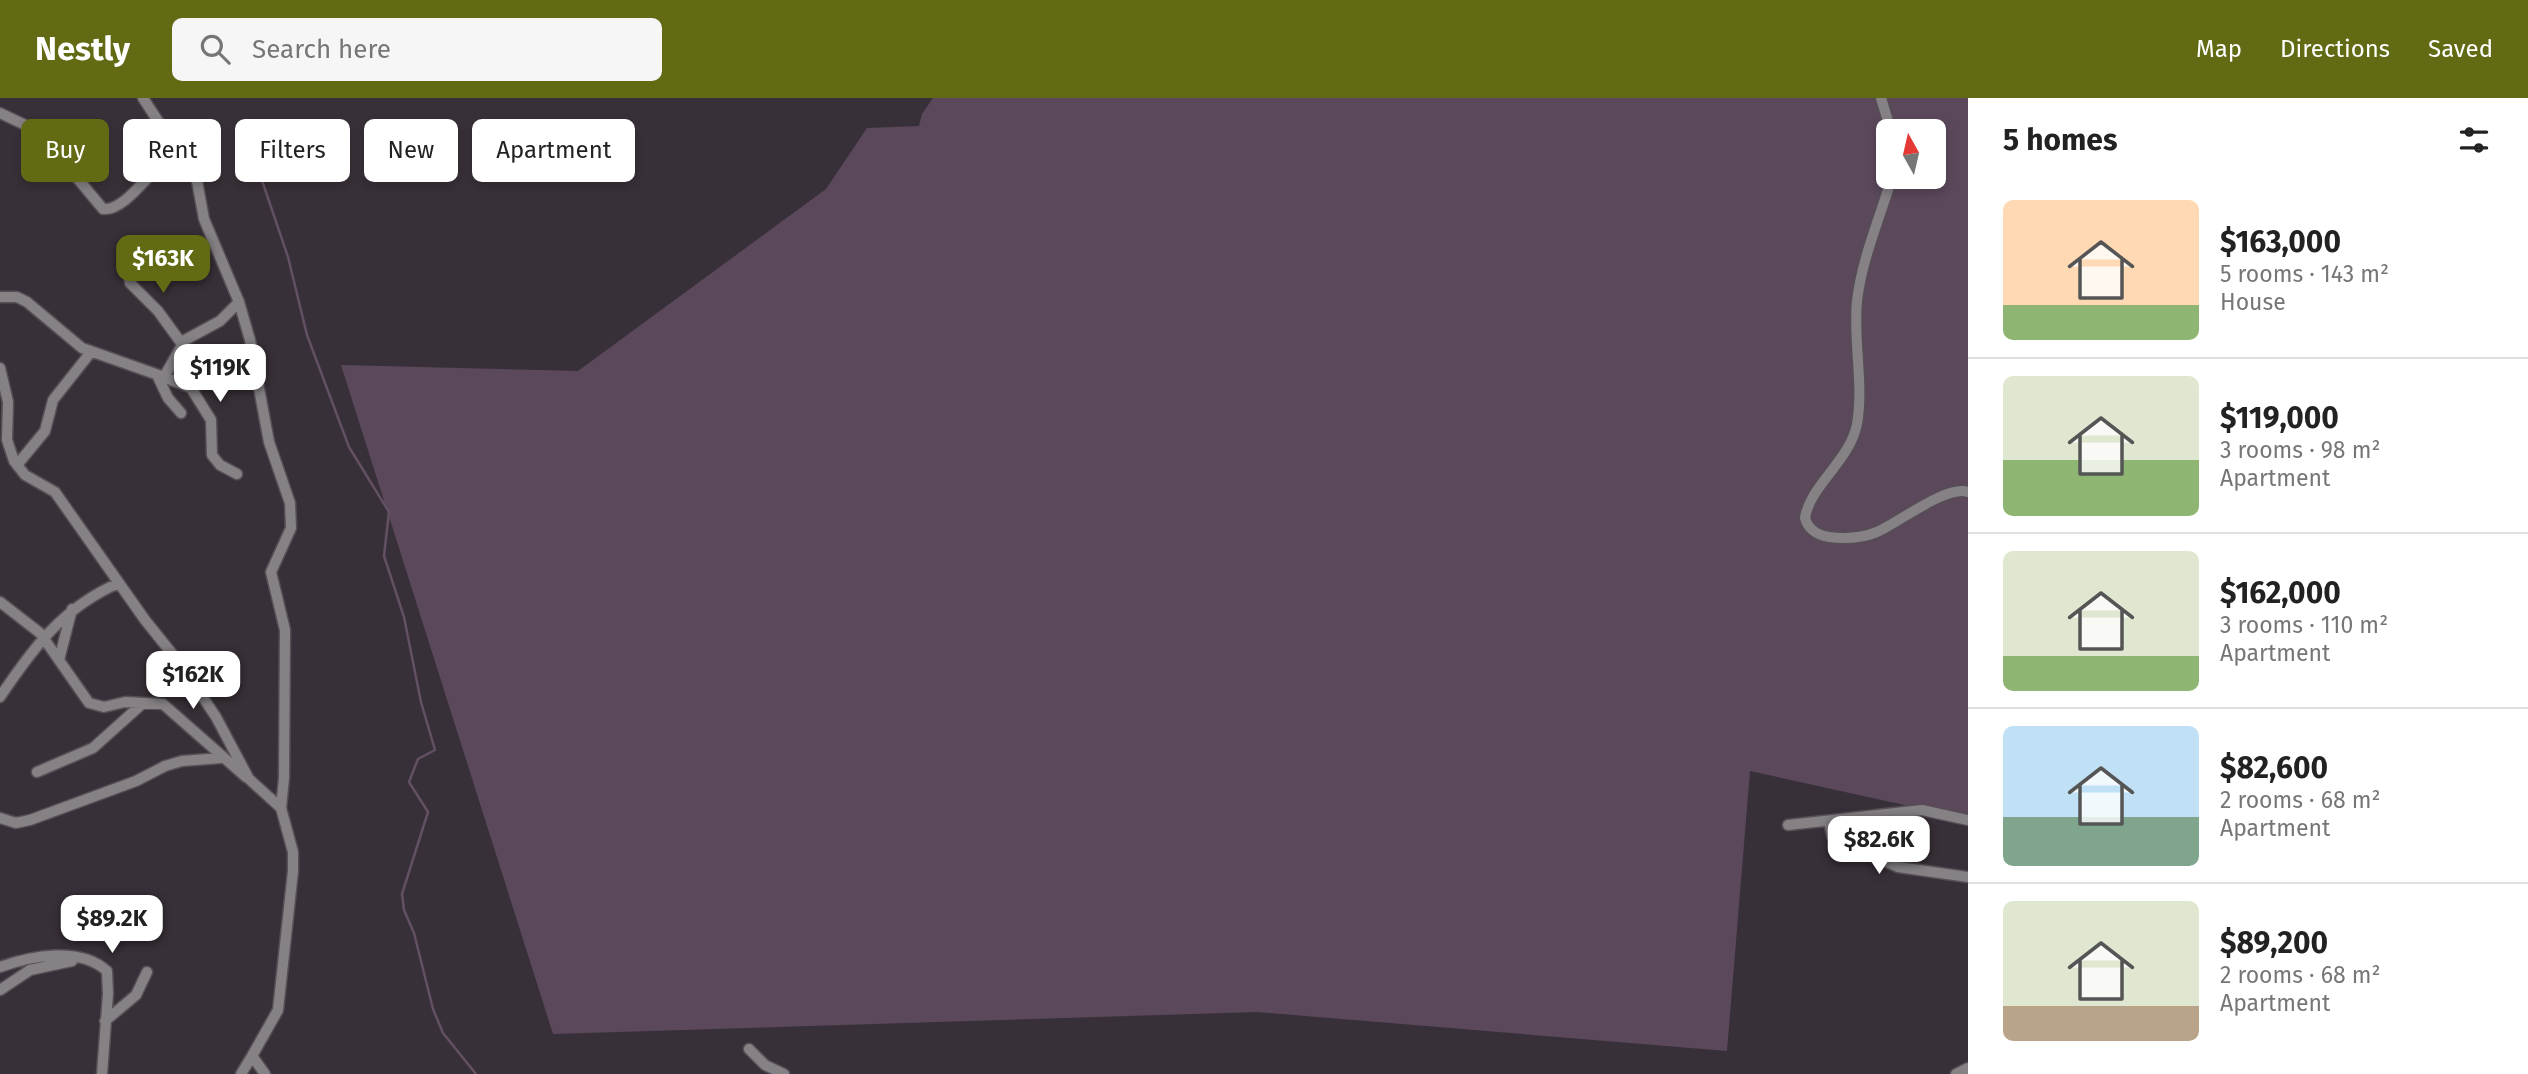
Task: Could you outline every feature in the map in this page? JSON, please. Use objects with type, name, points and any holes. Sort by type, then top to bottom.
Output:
[{"type":"street","points":[[143,98],[156,119]]},
{"type":"street","points":[[1881,98],[1887,119]]},
{"type":"street","points":[[0,113],[38,131],[103,209],[108,210],[122,201],[145,182]]},
{"type":"street","points":[[197,182],[204,219],[239,302],[250,340],[269,442],[284,481],[293,517],[288,537],[271,572],[285,630],[284,778],[281,808],[293,860],[281,995],[271,1026],[241,1074]]},
{"type":"street","points":[[1888,189],[1864,268],[1857,303],[1857,424],[1850,445],[1815,496],[1805,518],[1810,529],[1824,536],[1860,537],[1886,528],[1951,491],[1968,492]]},
{"type":"street","points":[[126,253],[130,284],[158,311],[181,344]]},
{"type":"street","points":[[0,297],[17,297],[27,302],[78,345],[91,352],[191,388],[211,420],[212,455],[220,465],[237,474]]},
{"type":"street","points":[[160,376],[181,344],[191,335],[219,321],[239,302]]},
{"type":"street","points":[[17,465],[45,431],[53,400],[91,352]]},
{"type":"street","points":[[0,368],[7,440],[17,465],[25,475],[55,492],[182,666],[216,717],[249,779]]},
{"type":"street","points":[[160,376],[167,398],[181,413]]},
{"type":"street","points":[[0,697],[72,608],[119,583]]},
{"type":"street","points":[[0,602],[33,626],[75,686],[96,706],[125,702],[158,702],[281,808]]},
{"type":"street","points":[[59,660],[72,608]]},
{"type":"street","points":[[37,772],[93,748],[142,704]]},
{"type":"street","points":[[0,818],[11,823],[30,820],[136,781],[165,766],[182,761],[221,758]]},
{"type":"street","points":[[1788,825],[1922,810],[1968,820]]},
{"type":"street","points":[[1829,822],[1832,836],[1873,858],[1909,870],[1968,877]]},
{"type":"street","points":[[0,967],[42,956],[83,959],[107,971],[102,1074]]},
{"type":"street","points":[[0,990],[30,970],[83,959]]},
{"type":"street","points":[[105,1021],[136,995],[146,972]]},
{"type":"street","points":[[749,1049],[765,1065],[784,1074]]},
{"type":"street","points":[[252,1056],[265,1074]]},
{"type":"street","points":[[1956,1074],[1968,1068]]},
{"type":"shaded area","points":[[933,98],[1968,98],[1968,819],[1750,771],[1727,1051],[1257,1012],[553,1034],[341,365],[578,371],[826,189],[867,128],[919,126],[922,114]]},
{"type":"waterway","points":[[262,182],[288,257],[307,335],[349,447],[389,512],[384,556],[404,617],[421,702],[435,750],[418,759],[409,782],[428,812],[402,894],[404,910],[414,933],[433,1009],[443,1033],[476,1074]]}]
